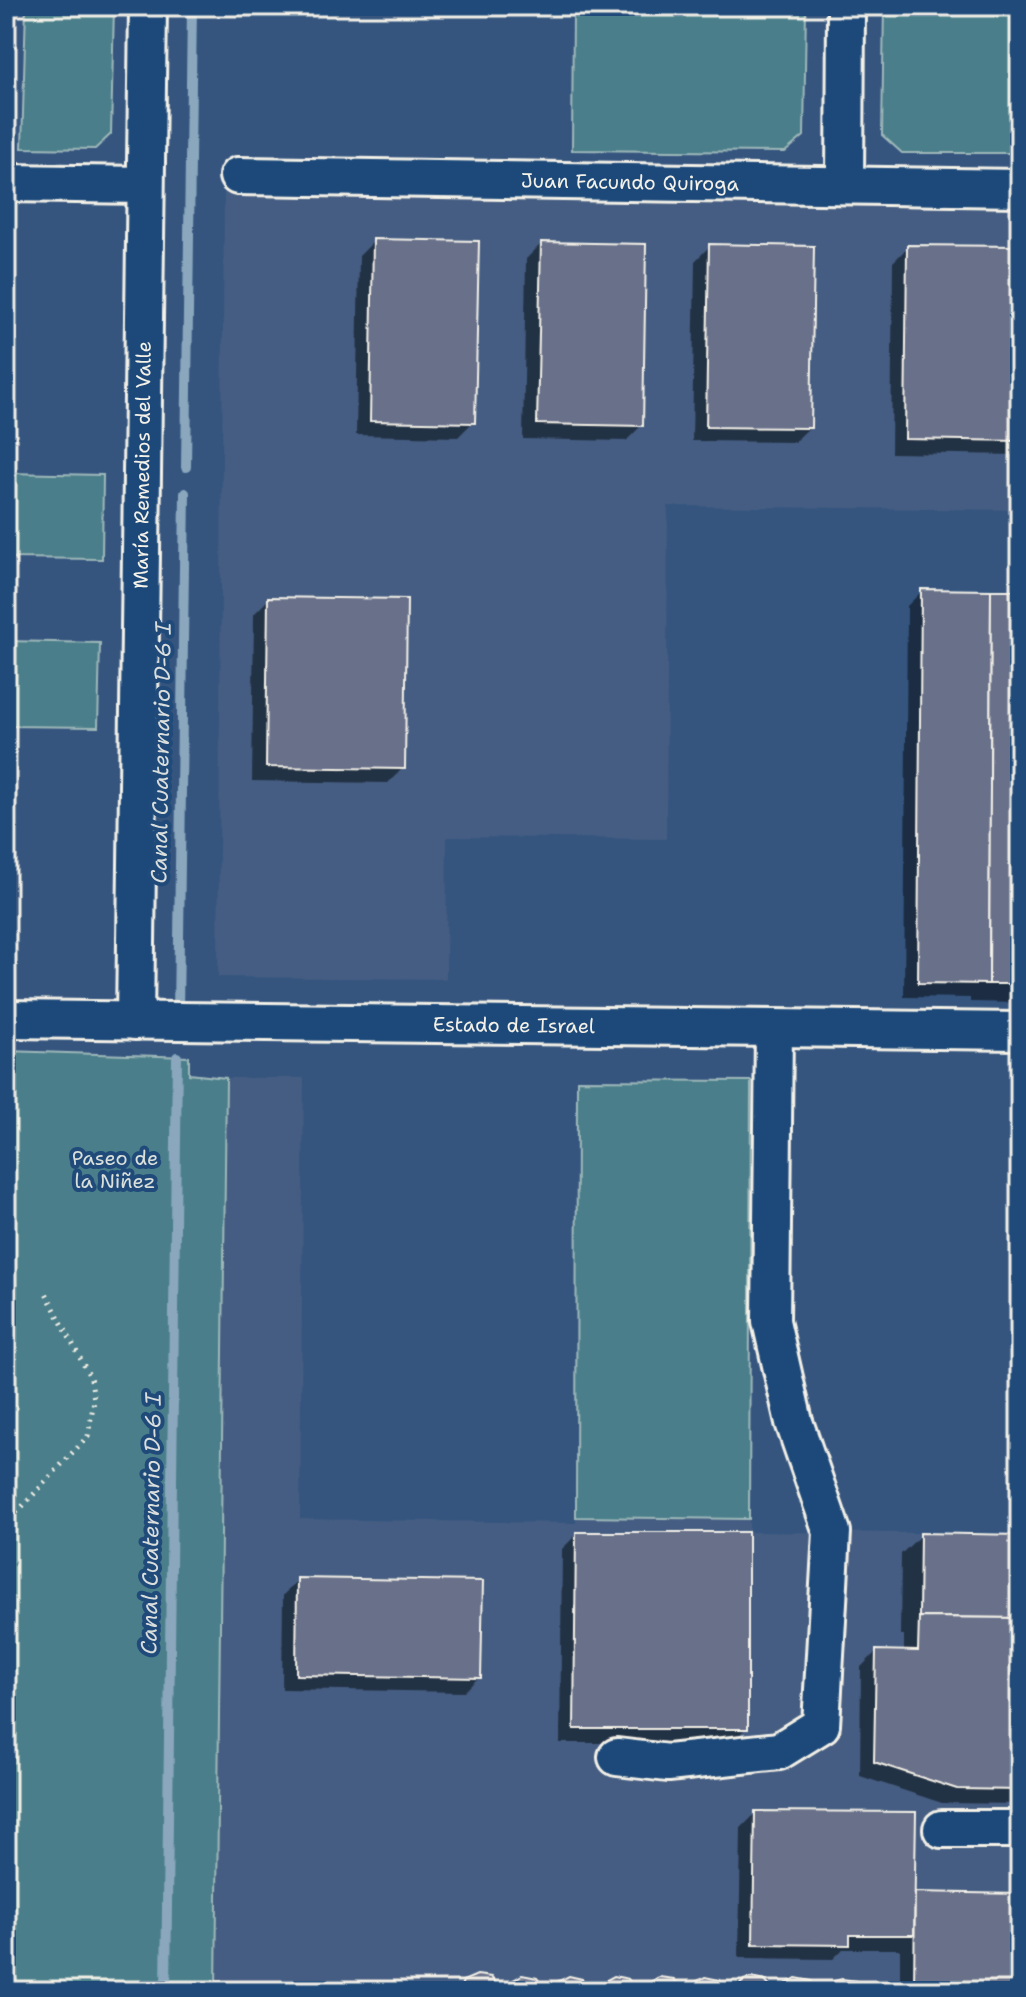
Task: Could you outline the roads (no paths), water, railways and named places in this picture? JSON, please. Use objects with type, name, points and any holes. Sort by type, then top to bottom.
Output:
[{"type":"street","name":"María Remedios del Valle","points":[[135,1021],[148,6]]},
{"type":"street","points":[[845,185],[846,6]]},
{"type":"street","name":"Juan Facundo Quiroga","points":[[238,176],[1020,188]]},
{"type":"street","points":[[6,183],[145,185]]},
{"type":"street","name":"Estado de Israel","points":[[6,1019],[1020,1031]]},
{"type":"street","points":[[617,1757],[668,1763],[779,1751],[821,1725],[832,1532],[794,1422],[771,1321],[774,1029]]},
{"type":"street","points":[[942,1829],[1020,1829]]},
{"type":"waterway","name":"Canal Cuaternario D-6 I","points":[[186,467],[192,6]]},
{"type":"waterway","name":"Canal Cuaternario D-6 I","points":[[178,1013],[185,493]]},
{"type":"waterway","name":"Canal Cuaternario D-6 I","points":[[166,1991],[177,1057]]},
{"type":"park label","name":"Paseo de la Niñez","points":[[115,1170]]}]
